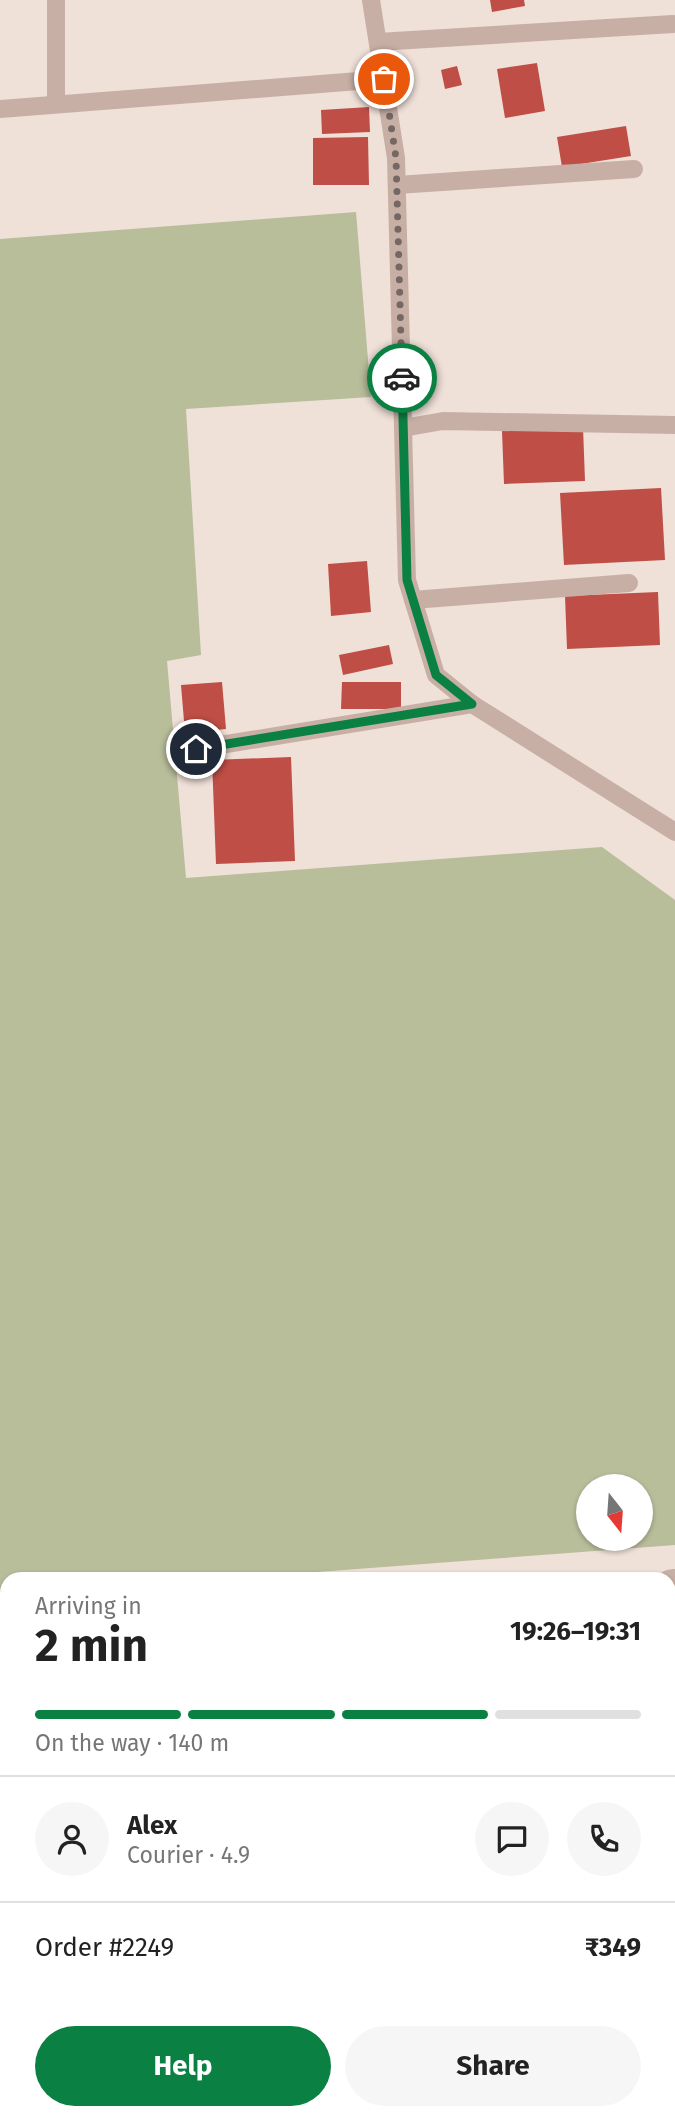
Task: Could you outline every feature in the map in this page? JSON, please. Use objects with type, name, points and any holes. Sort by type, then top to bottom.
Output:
[{"type":"street","points":[[56,0],[57,104]]},
{"type":"street","points":[[371,0],[396,158],[407,580],[436,675],[472,704],[675,832]]},
{"type":"street","points":[[378,42],[673,24]]},
{"type":"street","points":[[0,109],[384,79]]},
{"type":"street","points":[[397,185],[634,169]]},
{"type":"street","points":[[403,428],[443,421],[675,425]]},
{"type":"street","points":[[413,600],[629,583]]},
{"type":"street","points":[[196,749],[472,704]]},
{"type":"green space","points":[[356,212],[371,397],[186,409],[201,655],[167,661],[186,878],[602,847],[675,900],[675,1545],[653,1547],[653,1474],[576,1474],[576,1551],[595,1551],[317,1572],[0,1572],[0,239]]},
{"type":"building","points":[[490,0],[524,0],[525,6],[492,12]]},
{"type":"building","points":[[537,63],[545,111],[505,118],[497,69]]},
{"type":"building","points":[[457,66],[462,85],[445,89],[441,70]]},
{"type":"building","points":[[369,107],[370,132],[322,134],[321,110]]},
{"type":"building","points":[[626,126],[631,156],[562,167],[557,137]]},
{"type":"building","points":[[368,137],[369,185],[313,185],[313,138]]},
{"type":"building","points":[[583,427],[585,481],[504,484],[502,431]]},
{"type":"building","points":[[661,488],[665,560],[564,565],[560,493]]},
{"type":"building","points":[[367,561],[371,612],[331,616],[328,564]]},
{"type":"building","points":[[658,592],[660,645],[567,649],[565,596]]},
{"type":"building","points":[[389,645],[393,664],[343,675],[339,655]]},
{"type":"building","points":[[222,682],[226,729],[185,733],[181,685]]},
{"type":"building","points":[[342,682],[401,682],[401,709],[341,709]]},
{"type":"building","points":[[291,757],[295,861],[216,864],[212,760]]},
{"type":"way so far","points":[[384,79],[396,158],[402,378]]},
{"type":"route","points":[[196,749],[472,704],[436,675],[407,580],[402,378]]}]
